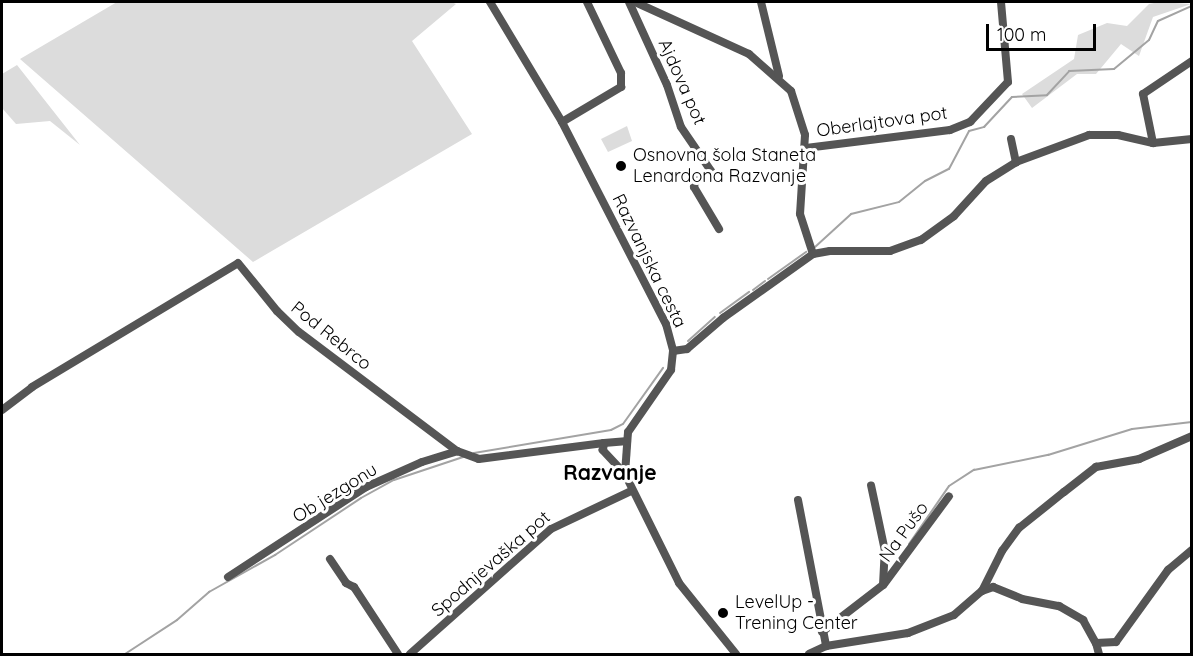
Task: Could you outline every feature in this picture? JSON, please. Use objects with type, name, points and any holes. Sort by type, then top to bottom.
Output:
[{"type":"street","name":"Razvanjska cesta","points":[[490,2],[562,122],[643,275],[666,324],[673,351],[664,382],[625,441]]},
{"type":"street","points":[[562,122],[621,87],[621,73],[587,2]]},
{"type":"street","name":"Ajdova pot","points":[[629,2],[668,85],[681,127],[711,171],[694,182],[694,187],[719,229]]},
{"type":"street","points":[[635,2],[644,3],[749,54],[780,77]]},
{"type":"street","points":[[761,2],[780,77],[800,109],[806,148],[800,214],[813,254]]},
{"type":"street","name":"Oberlajtova pot","points":[[806,148],[950,130],[970,122],[1008,82],[1001,2]]},
{"type":"street","points":[[1153,144],[1143,94],[1191,61]]},
{"type":"street","points":[[673,351],[687,349],[723,318],[813,254],[837,250],[875,253],[908,246],[939,228],[986,181],[1016,162],[1089,135],[1118,135],[1153,144],[1191,139]]},
{"type":"street","points":[[1011,139],[1016,162]]},
{"type":"street","name":"Pod Rebrco","points":[[2,410],[233,263],[243,265],[277,311],[299,332],[460,452],[473,458],[604,443]]},
{"type":"street","points":[[982,591],[1002,551],[1019,528],[1096,467],[1138,459],[1191,436]]},
{"type":"street","points":[[625,474],[605,456],[604,443],[625,441],[625,474],[631,491],[652,523],[679,583],[736,654]]},
{"type":"street","name":"Ob jezgonu","points":[[228,577],[366,487],[460,452]]},
{"type":"street","points":[[871,485],[885,551],[883,585]]},
{"type":"street","name":"Spodnjevaška pot","points":[[410,654],[551,529],[631,491]]},
{"type":"street","name":"Na Pušo","points":[[822,632],[883,585],[949,496]]},
{"type":"street","points":[[798,500],[826,646]]},
{"type":"street","points":[[1096,643],[1116,642],[1167,570],[1191,550]]},
{"type":"street","points":[[330,559],[346,583],[354,587],[398,654]]},
{"type":"street","points":[[809,654],[826,646],[908,633],[954,615],[982,591],[993,587],[1072,612],[1096,643],[1099,654]]},
{"type":"shaded area","points":[[117,2],[451,2],[456,4],[412,41],[472,134],[253,262],[20,59]]},
{"type":"shaded area","points":[[1159,2],[1191,4],[1153,17],[1139,56],[1121,44],[1096,74],[1077,74],[1032,108],[1022,94],[1074,59],[1078,35],[1107,23],[1127,26],[1149,4]]},
{"type":"shaded area","points":[[17,65],[80,145],[50,121],[16,124],[2,108],[2,74]]},
{"type":"shaded area","points":[[627,126],[632,141],[608,152],[601,139]]},
{"type":"waterway","points":[[815,247],[851,214],[899,202],[925,181],[949,169],[969,131],[984,127],[1012,97],[1047,95],[1069,71],[1114,69],[1149,40],[1158,21],[1192,6]]},
{"type":"waterway","points":[[768,279],[806,252]]},
{"type":"waterway","points":[[753,290],[765,281]]},
{"type":"waterway","points":[[720,313],[749,292]]},
{"type":"waterway","points":[[688,341],[715,317]]},
{"type":"waterway","points":[[474,453],[611,430],[623,424],[663,368]]},
{"type":"waterway","points":[[909,544],[949,486],[974,470],[1048,455],[1132,429],[1192,422]]},
{"type":"waterway","points":[[125,654],[177,620],[209,592],[275,555],[361,498],[394,480],[466,456]]},
{"type":"place","name":"Osnovna šola Staneta Lenardona Razvanje","points":[[621,166]]},
{"type":"place","name":"LevelUp - Trening Center","points":[[723,613]]},
{"type":"district","name":"Razvanje","points":[[610,472]]}]
